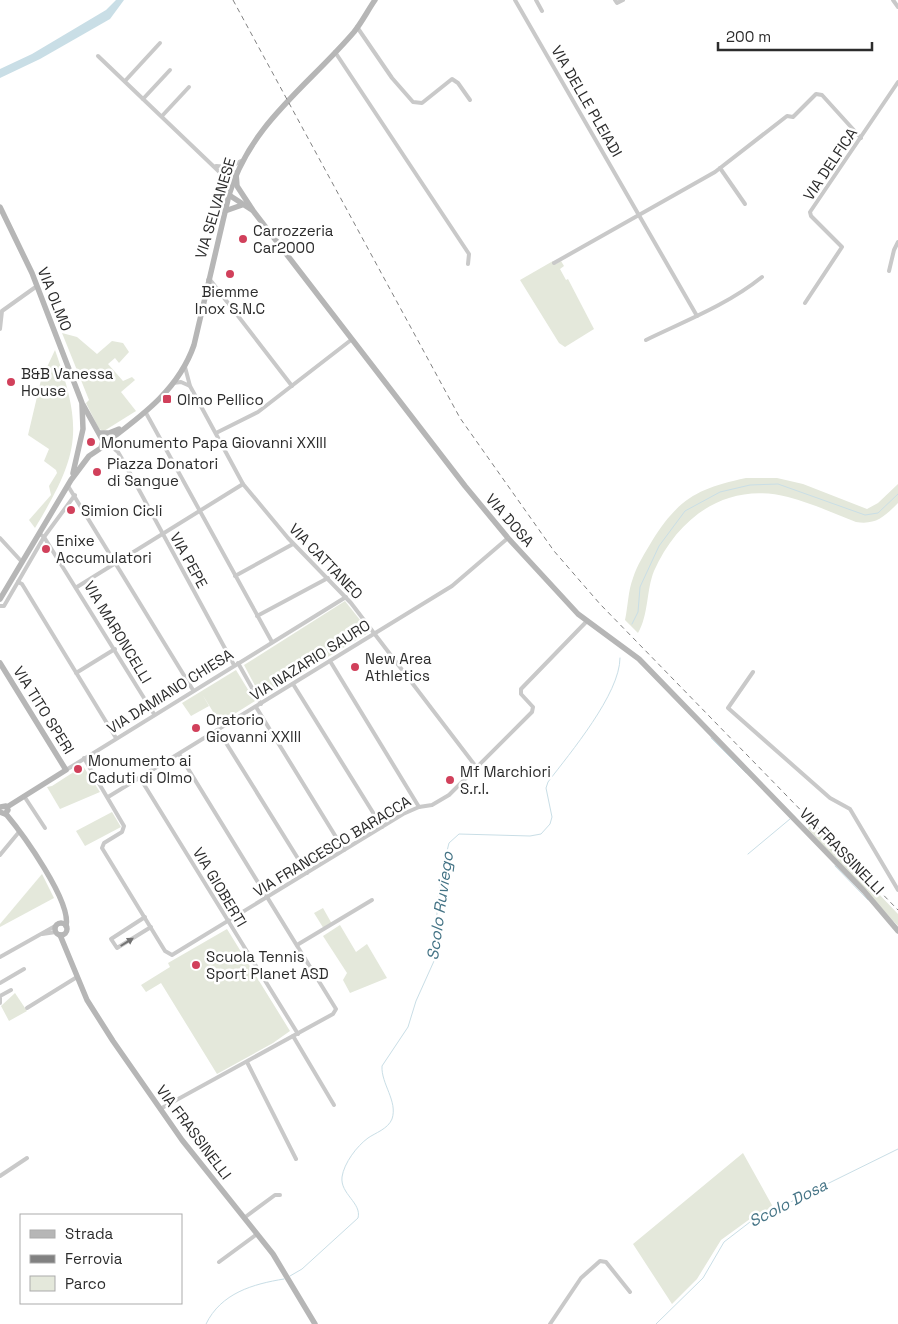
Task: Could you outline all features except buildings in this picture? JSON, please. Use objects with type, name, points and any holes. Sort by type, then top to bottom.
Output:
[{"type":"street","name":"VIA SELVANESE","points":[[105,443],[146,413],[173,384],[184,367],[194,345],[232,184],[251,144],[274,115],[357,27],[375,0]]},
{"type":"street","name":"VIA DELLE PLEIADI","points":[[515,0],[698,316]]},
{"type":"street","points":[[536,0],[542,11]]},
{"type":"street","points":[[615,0],[617,3],[623,0]]},
{"type":"street","points":[[893,0],[898,7]]},
{"type":"street","points":[[357,27],[392,78],[413,102],[422,103],[452,79],[458,83],[470,100]]},
{"type":"street","points":[[125,82],[160,43]]},
{"type":"street","points":[[335,52],[469,254],[468,264]]},
{"type":"street","points":[[98,56],[232,184]]},
{"type":"street","points":[[143,99],[170,70]]},
{"type":"street","name":"VIA DELFICA","points":[[805,303],[842,247],[811,216],[810,212],[898,82]]},
{"type":"street","points":[[162,116],[188,87]]},
{"type":"street","points":[[554,263],[720,168],[787,116],[793,116],[816,94],[822,95],[861,138]]},
{"type":"street","points":[[214,165],[230,167],[242,161]]},
{"type":"street","points":[[720,168],[745,204]]},
{"type":"street","name":"VIA DOSA","points":[[236,173],[236,183],[253,211],[351,340],[508,538],[587,621],[639,659],[786,811]]},
{"type":"street","points":[[229,195],[239,194],[246,198]]},
{"type":"street","points":[[229,195],[253,211]]},
{"type":"street","points":[[225,211],[242,205]]},
{"type":"street","name":"VIA OLMO","points":[[1,210],[37,286],[82,403],[105,443],[99,450],[92,453],[71,480]]},
{"type":"street","points":[[889,271],[898,242]]},
{"type":"street","points":[[646,340],[698,316],[747,289],[762,278]]},
{"type":"street","points":[[208,280],[226,299],[292,386]]},
{"type":"street","points":[[0,329],[1,311],[37,286]]},
{"type":"street","points":[[216,433],[258,412],[351,340]]},
{"type":"street","name":"VIA CATTANEO","points":[[184,367],[190,386]]},
{"type":"street","name":"VIA CATTANEO","points":[[180,373],[190,386],[243,484],[293,544],[346,597],[376,633],[477,768]]},
{"type":"street","points":[[173,384],[181,382],[190,386]]},
{"type":"street","name":"VIA OLMO","points":[[0,606],[4,606],[18,582],[71,480],[81,447],[79,439],[83,433],[82,403]]},
{"type":"street","points":[[146,413],[272,642]]},
{"type":"street","name":"VIA SELVANESE","points":[[98,432],[109,434],[136,420]]},
{"type":"street","points":[[83,433],[89,430],[98,432]]},
{"type":"street","name":"VIA PEPE","points":[[105,443],[118,452],[162,534],[261,704]]},
{"type":"street","points":[[81,447],[86,452],[92,453]]},
{"type":"street","points":[[77,587],[243,484]]},
{"type":"street","points":[[68,486],[193,690]]},
{"type":"street","name":"VIA OLMO","points":[[0,599],[22,562],[74,495]]},
{"type":"street","name":"VIA MARONCELLI","points":[[42,535],[116,649],[154,714]]},
{"type":"street","points":[[0,538],[22,562]]},
{"type":"street","name":"VIA NAZARIO SAURO","points":[[108,798],[452,586],[508,538]]},
{"type":"street","points":[[235,576],[293,544]]},
{"type":"street","points":[[257,616],[328,578]]},
{"type":"street","points":[[18,582],[22,584],[116,738]]},
{"type":"street","name":"VIA DAMIANO CHIESA","points":[[4,812],[24,796],[84,758],[346,597]]},
{"type":"street","name":"VIA FRANCESCO BARACCA","points":[[228,922],[382,828],[419,807],[432,805],[449,796],[532,712],[533,707],[520,692],[522,687],[587,621]]},
{"type":"street","points":[[76,673],[116,649]]},
{"type":"street","points":[[330,661],[419,807]]},
{"type":"street","name":"VIA TITO SPERI","points":[[0,663],[66,770]]},
{"type":"street","points":[[753,672],[728,708],[834,801],[850,810],[898,890]]},
{"type":"street","points":[[293,684],[382,828]]},
{"type":"street","points":[[256,707],[344,850]]},
{"type":"street","points":[[218,730],[307,873]]},
{"type":"street","points":[[159,1110],[332,1014],[336,1007],[179,754]]},
{"type":"street","points":[[84,758],[124,828],[104,843],[102,848],[165,951],[171,956],[228,922]]},
{"type":"street","name":"VIA GIOBERTI","points":[[140,778],[295,1035],[334,1106]]},
{"type":"street","points":[[24,796],[45,828]]},
{"type":"street","name":"VIA FRASSINELLI","points":[[786,811],[864,891],[898,931]]},
{"type":"street","name":"VIA FRASSINELLI","points":[[4,812],[35,852],[64,910],[67,918],[61,929],[87,1000],[159,1110],[286,1273],[315,1324]]},
{"type":"street","points":[[0,855],[19,832]]},
{"type":"street","points":[[297,945],[372,900]]},
{"type":"street","points":[[145,917],[111,939],[117,948],[151,927]]},
{"type":"street","points":[[0,957],[38,935],[61,929]]},
{"type":"street","points":[[38,935],[61,929]]},
{"type":"street","points":[[0,983],[24,969]]},
{"type":"street","points":[[27,1008],[77,977]]},
{"type":"street","points":[[0,1004],[0,997],[11,990]]},
{"type":"street","points":[[247,1062],[296,1159]]},
{"type":"street","points":[[0,1176],[27,1158]]},
{"type":"street","points":[[244,1218],[275,1195],[280,1195]]},
{"type":"street","points":[[219,1262],[257,1234]]},
{"type":"street","points":[[550,1324],[581,1278],[600,1261],[606,1262],[630,1292]]},
{"type":"green space","points":[[553,261],[556,264],[561,261],[564,266],[560,269],[566,280],[568,279],[594,329],[565,347],[559,343],[520,280]]},
{"type":"green space","points":[[62,333],[77,337],[97,354],[112,341],[123,343],[129,352],[119,363],[115,358],[108,364],[123,381],[132,377],[135,380],[121,392],[136,411],[104,431],[99,429],[86,403],[89,400]]},
{"type":"green space","points":[[55,350],[70,402],[73,423],[72,442],[61,481],[35,528],[29,520],[51,495],[49,486],[57,473],[56,470],[44,461],[49,449],[28,435],[41,380]]},
{"type":"green space","points":[[746,478],[777,478],[803,484],[867,509],[878,503],[898,484],[898,503],[879,519],[863,523],[797,499],[766,493],[745,494],[725,499],[707,508],[676,534],[664,552],[651,579],[644,618],[638,633],[625,620],[630,588],[635,573],[652,541],[671,515],[691,497],[715,486]]},
{"type":"green space","points":[[345,601],[368,630],[368,633],[261,697],[244,665]]},
{"type":"green space","points":[[236,670],[255,701],[220,723],[202,694],[209,706],[191,716],[182,703]]},
{"type":"green space","points":[[83,766],[100,792],[60,809],[47,787],[52,786]]},
{"type":"green space","points":[[112,812],[121,827],[85,846],[76,831]]},
{"type":"green space","points":[[811,823],[898,914],[898,926],[808,829]]},
{"type":"green space","points":[[42,874],[54,898],[0,927],[0,924]]},
{"type":"green space","points":[[323,908],[332,924],[324,929],[314,913]]},
{"type":"green space","points":[[340,925],[356,952],[367,944],[387,978],[350,993],[343,980],[347,973],[323,936]]},
{"type":"green space","points":[[227,929],[290,1031],[273,1043],[217,1074],[161,983],[146,992],[141,985],[170,967],[168,963]]},
{"type":"green space","points":[[15,993],[27,1011],[9,1021],[1,1006]]},
{"type":"green space","points":[[743,1153],[773,1207],[754,1216],[721,1240],[697,1279],[672,1304],[633,1244]]},
{"type":"water","points":[[116,0],[124,0],[110,19],[40,59],[0,78],[0,69],[32,54],[106,10]]},
{"type":"waterway","name":"Scolo Ruviego","points":[[632,624],[638,612],[640,587],[659,546],[685,511],[720,492],[750,485],[778,484],[865,515],[878,513],[898,494]]},
{"type":"waterway","name":"Scolo Ruviego","points":[[290,1276],[302,1269],[358,1218],[357,1208],[342,1183],[343,1172],[348,1161],[360,1146],[368,1138],[384,1128],[392,1119],[393,1106],[382,1073],[382,1066],[408,1027],[416,1001],[434,961],[438,897],[449,843],[459,834],[530,836],[541,834],[550,824],[552,817],[546,788],[548,782],[580,740],[603,705],[618,672],[620,658]]},
{"type":"waterway","points":[[711,738],[746,773]]},
{"type":"waterway","points":[[748,854],[790,819]]},
{"type":"waterway","points":[[835,866],[868,900]]},
{"type":"waterway","name":"Scolo Dosa","points":[[656,1324],[703,1278],[724,1242],[750,1222],[898,1149]]},
{"type":"waterway","name":"Scolo Ruviego","points":[[206,1324],[212,1313],[229,1297],[250,1287],[284,1279]]},
{"type":"railway","points":[[233,0],[460,418],[554,551],[600,604],[898,910]]},
{"type":"place","name":"Carrozzeria Car2000","points":[[243,239]]},
{"type":"place","name":"Biemme Inox S.N.C","points":[[230,274]]},
{"type":"place","name":"B&B Vanessa House","points":[[11,382]]},
{"type":"place","name":"Olmo Pellico","points":[[167,399]]},
{"type":"place","name":"Monumento Papa Giovanni XXIII","points":[[91,442]]},
{"type":"place","name":"Piazza Donatori di Sangue","points":[[97,472]]},
{"type":"place","name":"Simion Cicli","points":[[71,510]]},
{"type":"place","name":"Enixe Accumulatori","points":[[46,549]]},
{"type":"place","name":"New Area Athletics","points":[[355,667]]},
{"type":"place","name":"Oratorio Giovanni XXIII","points":[[196,728]]},
{"type":"place","name":"Monumento ai Caduti di Olmo","points":[[78,769]]},
{"type":"place","name":"Mf Marchiori S.r.l.","points":[[450,780]]},
{"type":"place","name":"Scuola Tennis Sport Planet ASD","points":[[196,965]]}]
